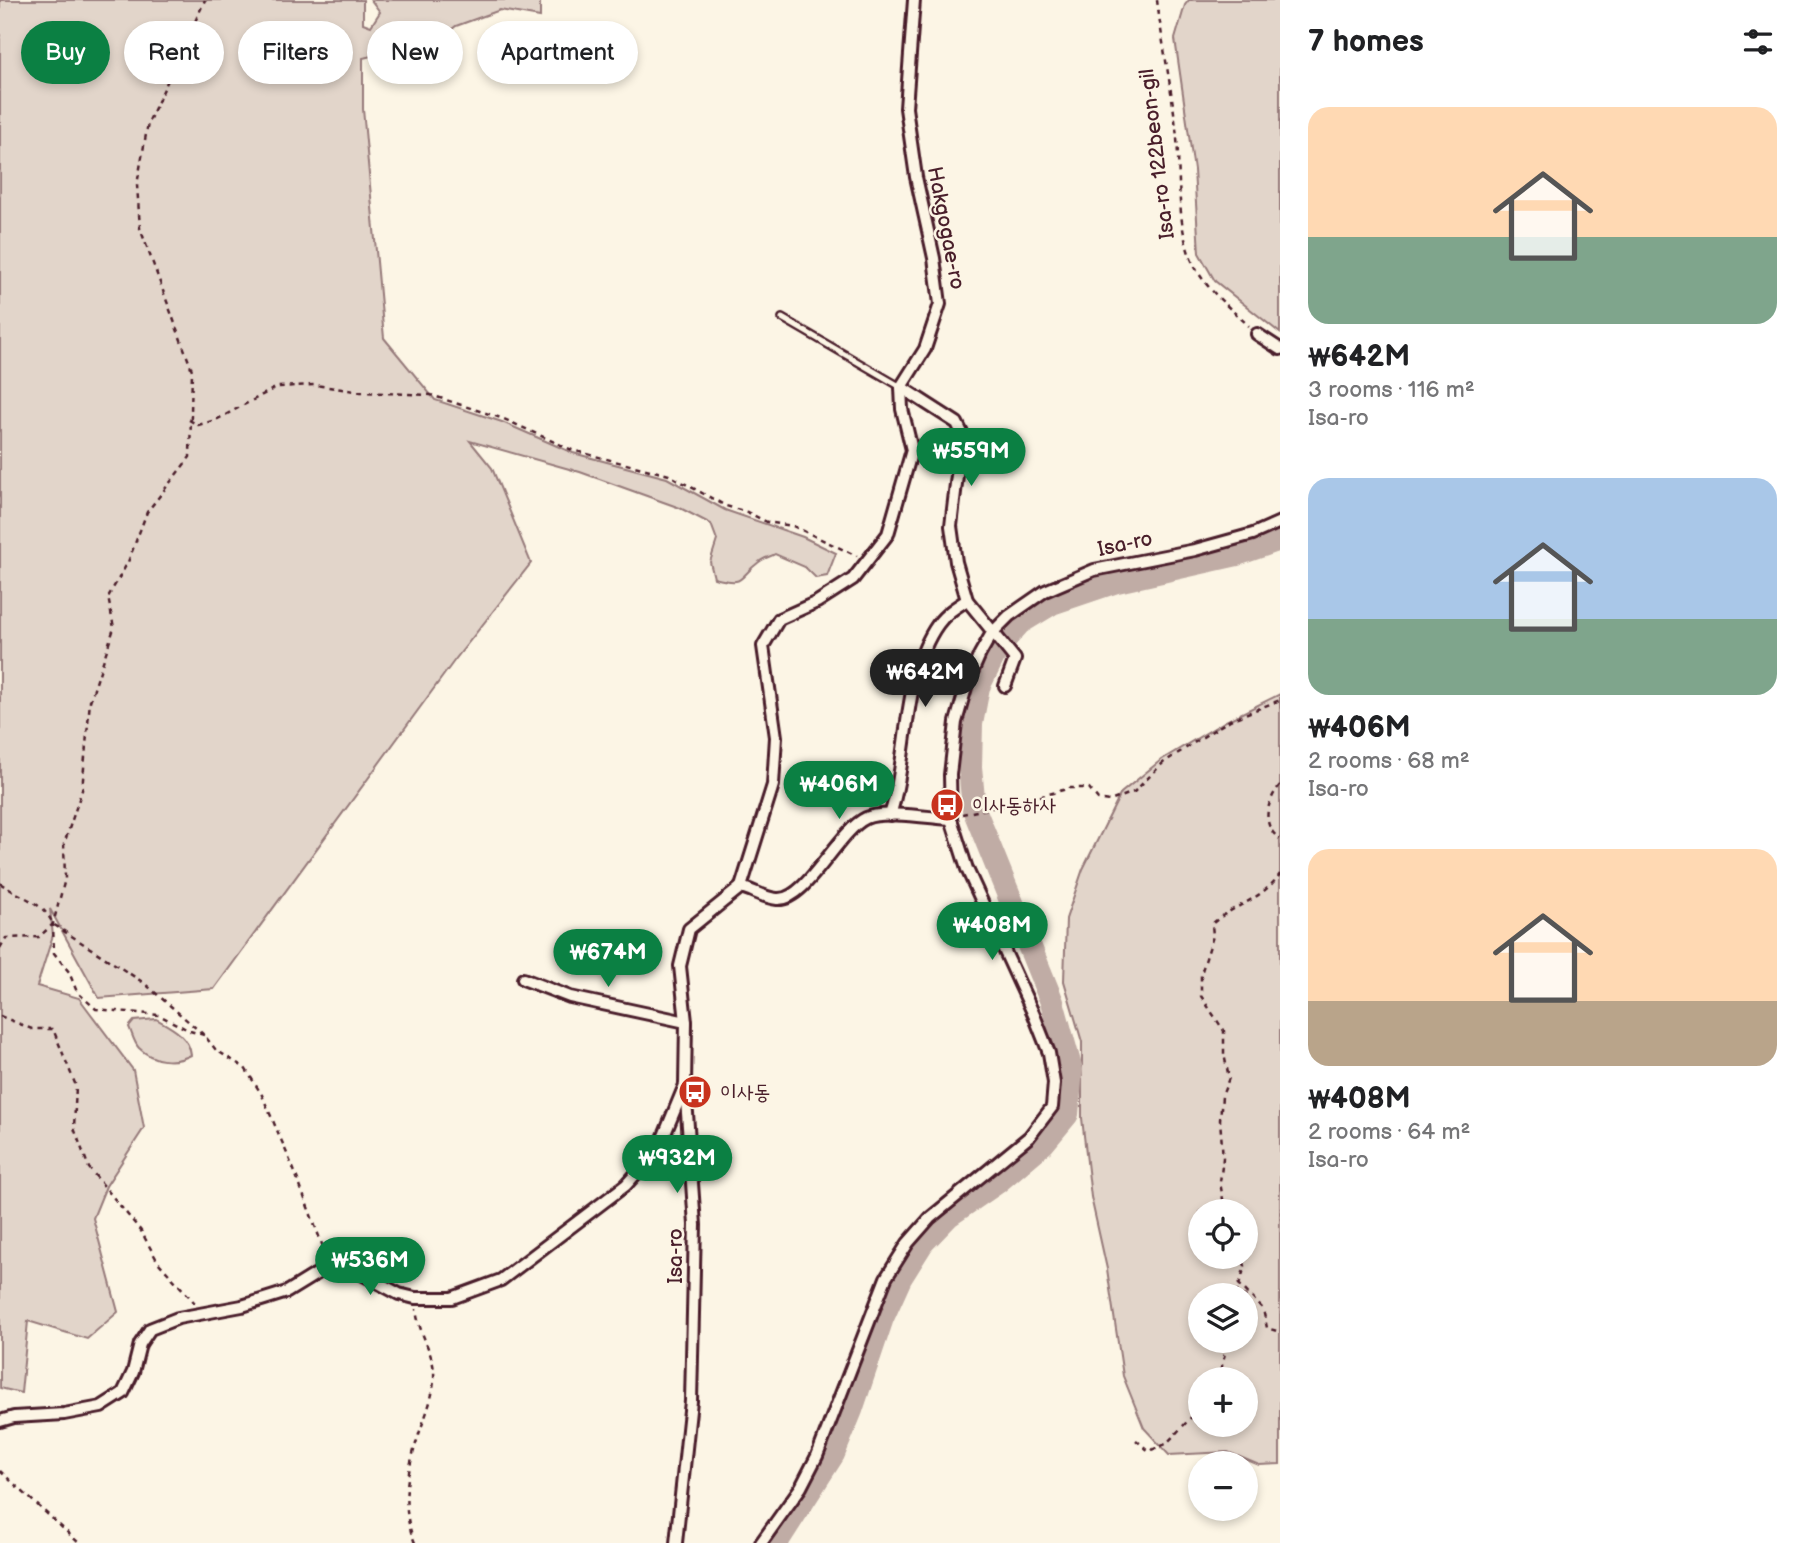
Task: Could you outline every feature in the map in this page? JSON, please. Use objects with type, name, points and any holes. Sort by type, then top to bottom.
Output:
[{"type":"street","name":"Hakgogae-ro","points":[[901,387],[925,349],[940,304],[934,258],[916,177],[905,108],[914,0]]},
{"type":"street","points":[[1257,334],[1280,349]]},
{"type":"street","points":[[901,387],[902,409],[912,450],[888,534],[853,579],[817,602],[779,619],[763,646],[776,737],[773,785],[741,887],[778,899],[794,895],[844,838],[866,818],[890,815],[953,818]]},
{"type":"street","points":[[901,387],[957,423],[962,433],[951,526],[956,562],[967,600],[993,634],[1013,653],[1015,659],[1005,686]]},
{"type":"street","name":"Isa-ro","points":[[761,1543],[800,1487],[817,1456],[886,1278],[908,1243],[930,1217],[1028,1137],[1052,1107],[1054,1083],[1048,1053],[1034,1015],[967,869],[953,818],[950,775],[956,722],[967,684],[993,634],[1009,616],[1045,591],[1094,570],[1195,550],[1253,534],[1280,522]]},
{"type":"street","points":[[890,815],[895,799],[906,722],[926,644],[939,623],[967,600]]},
{"type":"street","name":"Isa-ro","points":[[676,1543],[691,1401],[695,1225],[685,1086],[686,1022],[680,966],[689,929],[741,887]]},
{"type":"street","points":[[523,979],[570,997],[686,1022]]},
{"type":"street","points":[[0,1421],[101,1407],[123,1392],[133,1372],[140,1345],[150,1329],[178,1318],[242,1306],[287,1292],[331,1265],[343,1264],[399,1294],[415,1298],[452,1298],[501,1280],[626,1185],[659,1148],[685,1086]]},
{"type":"lane","points":[[782,318],[901,387]]},
{"type":"path","points":[[204,1035],[190,1031],[159,1014],[96,1010],[77,992],[69,972],[54,953],[53,925],[65,879],[64,844],[82,790],[90,701],[114,628],[108,597],[128,562],[147,512],[190,457],[192,370],[140,228],[137,185],[148,123],[205,0]]},
{"type":"path","name":"Isa-ro 122beon-gil","points":[[1157,0],[1176,130],[1186,243],[1194,265],[1208,288],[1257,334]]},
{"type":"path","points":[[189,420],[198,425],[216,420],[277,387],[315,385],[361,392],[431,395],[505,419],[572,450],[669,475],[726,506],[767,522],[793,526],[867,560]]},
{"type":"path","points":[[953,818],[1069,788],[1090,788],[1098,799],[1110,801],[1134,792],[1163,763],[1230,720],[1280,700]]},
{"type":"path","points":[[1280,785],[1271,795],[1267,814],[1268,825],[1280,839]]},
{"type":"path","points":[[1223,1199],[1220,1182],[1223,1158],[1220,1120],[1222,1096],[1229,1078],[1224,1054],[1224,1031],[1201,996],[1201,974],[1213,936],[1212,925],[1222,915],[1242,907],[1260,895],[1280,874]]},
{"type":"path","points":[[0,883],[30,898],[48,914],[53,925],[144,983],[204,1035],[216,1050],[245,1068],[261,1095],[331,1265]]},
{"type":"path","points":[[0,948],[6,937],[39,937],[53,925]]},
{"type":"path","points":[[0,1016],[32,1029],[53,1029],[76,1086],[74,1128],[89,1168],[141,1231],[158,1262],[203,1313]]},
{"type":"path","points":[[1238,1283],[1244,1269]]},
{"type":"path","points":[[415,1298],[420,1331],[434,1371],[432,1397],[407,1477],[406,1503],[415,1543]]},
{"type":"path","points":[[1258,1304],[1263,1309],[1267,1328],[1280,1332]]},
{"type":"path","points":[[1136,1440],[1149,1451],[1166,1444],[1188,1421]]},
{"type":"path","points":[[0,1471],[79,1543]]},
{"type":"shaded area","points":[[0,0],[363,0],[363,23],[367,24],[367,57],[363,58],[363,109],[384,338],[435,400],[502,422],[573,453],[667,478],[725,510],[803,537],[836,553],[827,576],[816,578],[805,567],[775,554],[761,561],[737,581],[714,578],[710,562],[717,540],[711,524],[680,508],[580,472],[470,441],[492,468],[531,563],[454,661],[214,989],[99,998],[50,909],[53,935],[37,986],[79,998],[133,1070],[144,1128],[106,1186],[93,1218],[118,1312],[87,1339],[28,1321],[21,1393],[0,1388]]},
{"type":"shaded area","points":[[371,0],[540,0],[540,17],[500,10],[463,23],[463,21],[374,21],[380,12]]},
{"type":"shaded area","points":[[1189,0],[1280,0],[1280,333],[1215,281],[1199,253],[1194,170],[1175,39]]},
{"type":"shaded area","points":[[1280,694],[1280,1464],[1258,1465],[1258,1451],[1188,1451],[1188,1454],[1169,1455],[1144,1428],[1123,1376],[1107,1269],[1091,1197],[1082,1118],[1082,1042],[1064,981],[1066,919],[1083,869],[1121,793],[1161,760],[1226,721]]},
{"type":"shaded area","points":[[156,1019],[174,1029],[183,1038],[191,1055],[178,1060],[164,1060],[157,1059],[139,1048],[129,1027],[134,1021]]},
{"type":"waterway","points":[[776,1543],[833,1454],[882,1318],[900,1278],[922,1243],[949,1215],[997,1182],[1043,1143],[1067,1114],[1071,1070],[1052,1002],[974,809],[970,767],[971,724],[978,687],[998,647],[1019,623],[1052,603],[1117,581],[1237,554],[1280,539]]},
{"type":"place","name":"이사동하사","points":[[947,805]]},
{"type":"place","name":"이사동","points":[[695,1092]]}]
